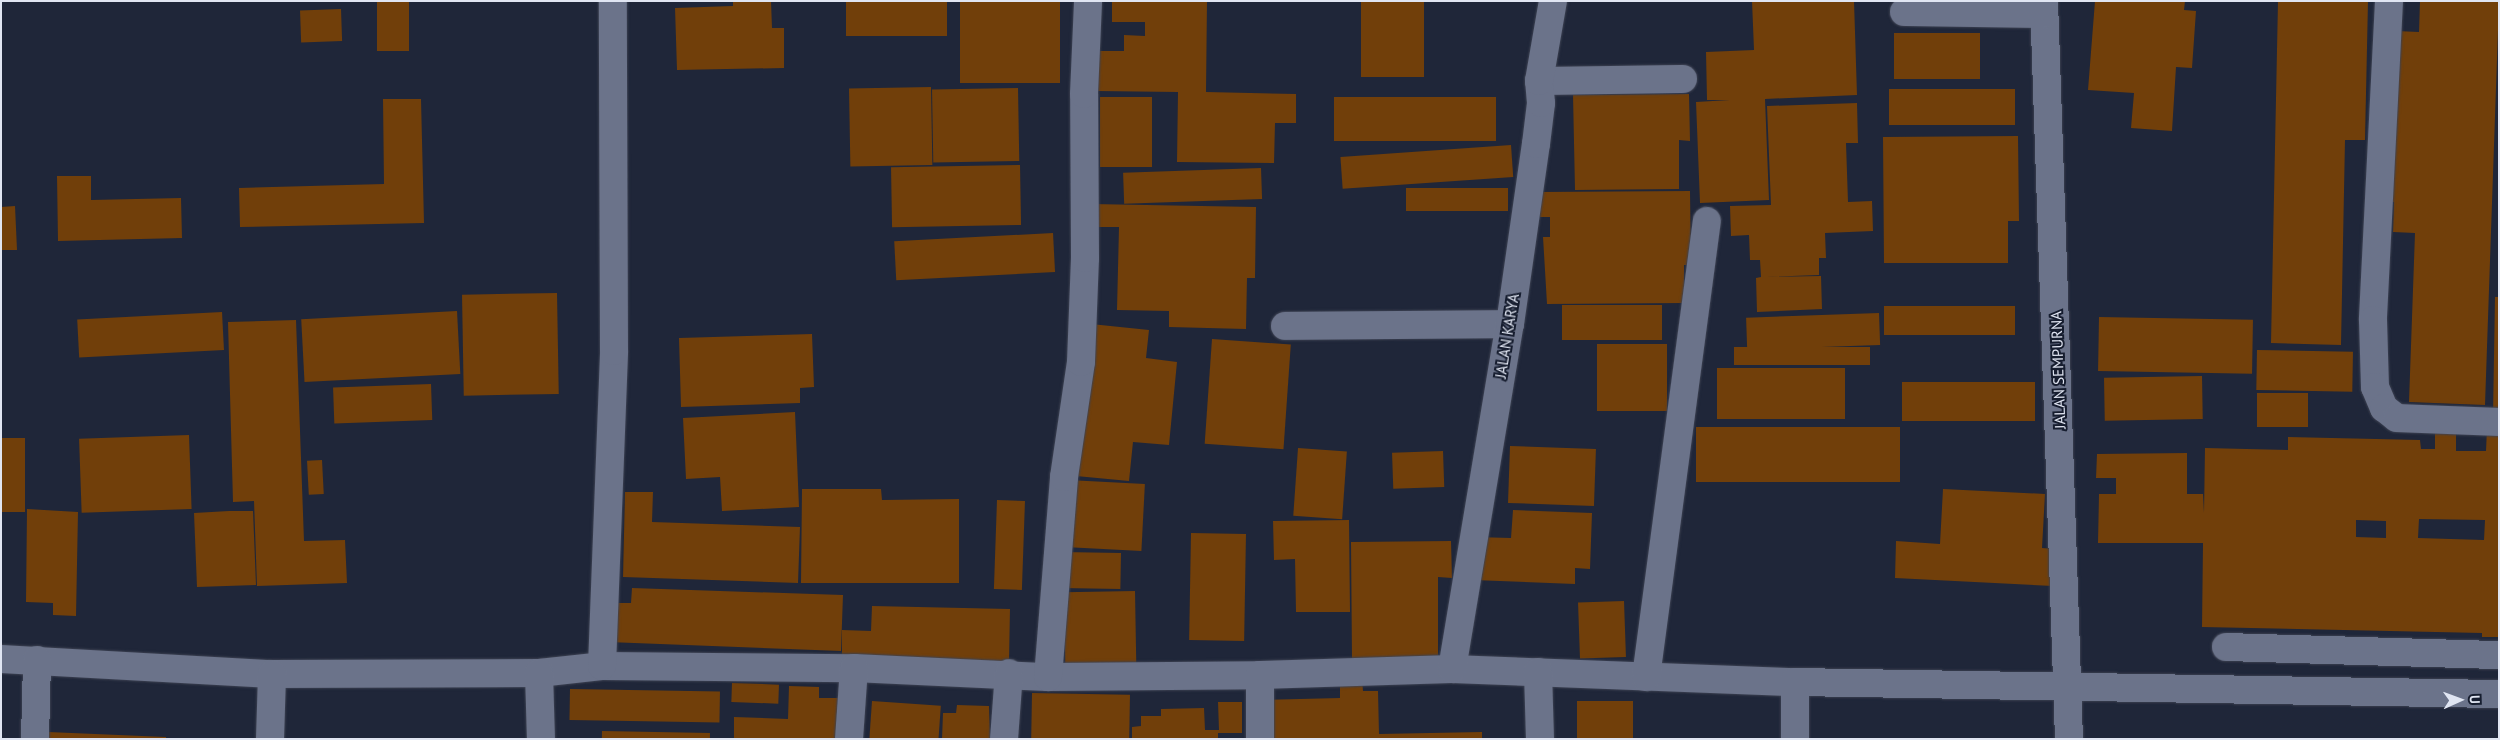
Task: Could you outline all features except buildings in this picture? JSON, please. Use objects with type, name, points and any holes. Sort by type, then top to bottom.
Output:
[{"type":"street","points":[[602,666],[614,351],[612,1]]},
{"type":"street","points":[[1048,677],[1064,477],[1081,362],[1085,258],[1084,94],[1088,1]]},
{"type":"street","name":"JALAN KARYA","points":[[1452,669],[1510,324],[1536,144],[1541,103],[1539,82],[1552,1]]},
{"type":"street","points":[[2390,1],[2373,320],[2375,387],[2384,408],[2397,418],[2499,422]]},
{"type":"street","points":[[1904,12],[2044,8]]},
{"type":"street","name":"JALAN SEMPURNA","points":[[2044,8],[2070,684],[2069,739]]},
{"type":"street","points":[[1539,82],[1684,80]]},
{"type":"street","points":[[1646,677],[1707,221]]},
{"type":"street","points":[[1285,326],[1510,324]]},
{"type":"street","points":[[2226,647],[2499,655]]},
{"type":"street","points":[[1,659],[272,674],[539,673],[602,666],[854,668],[1009,673],[1048,677],[1260,676],[1452,669],[1795,682],[2070,684],[2499,694]]},
{"type":"street","points":[[35,739],[37,660]]},
{"type":"street","points":[[849,739],[854,668]]},
{"type":"street","points":[[1538,672],[1540,739]]},
{"type":"street","points":[[539,673],[541,739]]},
{"type":"street","points":[[1004,739],[1009,673]]},
{"type":"street","points":[[270,739],[272,674]]},
{"type":"street","points":[[1260,676],[1260,739]]},
{"type":"street","points":[[1795,682],[1795,739]]}]
